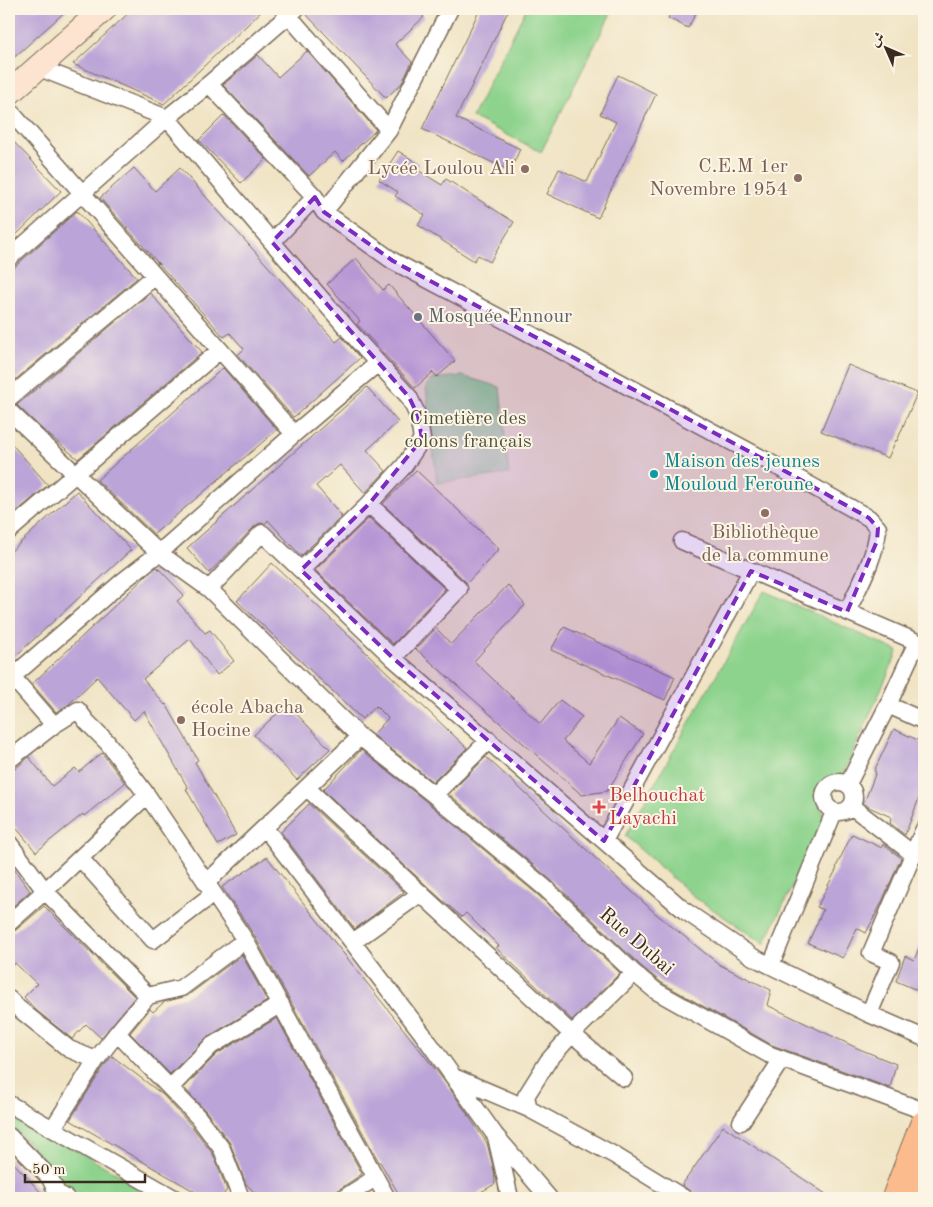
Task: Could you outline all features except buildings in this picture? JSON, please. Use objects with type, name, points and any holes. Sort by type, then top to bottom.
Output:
[{"type":"highway","points":[[896,1198],[924,1125]]},
{"type":"highway","points":[[921,1198],[924,1191]]},
{"type":"street","points":[[9,93],[104,9]]},
{"type":"street","points":[[9,258],[167,118],[292,12],[389,130]]},
{"type":"street","points":[[324,212],[389,130],[445,12]]},
{"type":"street","points":[[37,68],[167,118],[272,242],[409,397],[418,416],[422,439],[404,466],[369,504],[301,570]]},
{"type":"street","points":[[209,84],[315,198],[324,212],[393,261],[706,428],[869,518],[878,528],[877,541],[847,612]]},
{"type":"street","points":[[9,110],[294,434]]},
{"type":"street","points":[[272,242],[315,198]]},
{"type":"street","points":[[9,398],[155,276]]},
{"type":"street","points":[[9,531],[220,350]]},
{"type":"street","points":[[54,725],[10,675],[159,553],[378,363]]},
{"type":"street","name":"Rue Dubai","points":[[9,411],[159,553],[209,589],[360,737],[545,888],[634,974],[656,991],[768,1054],[924,1111]]},
{"type":"street","points":[[369,504],[459,589],[393,658]]},
{"type":"street","points":[[209,589],[262,533],[393,658],[685,911],[753,957],[869,1014],[924,1038]]},
{"type":"street","points":[[682,541],[921,644],[848,784]]},
{"type":"street","points":[[604,841],[751,571]]},
{"type":"street","points":[[888,705],[924,722]]},
{"type":"street","points":[[9,760],[54,725],[78,710],[106,742],[148,795],[245,940],[387,1198]]},
{"type":"street","points":[[80,858],[153,940],[210,889],[265,828],[360,737]]},
{"type":"street","points":[[434,796],[489,740]]},
{"type":"street","points":[[838,781],[848,784],[853,790],[854,798],[851,806],[843,812],[834,812],[825,805],[823,795],[828,785],[838,781]]},
{"type":"street","points":[[307,788],[572,1034],[624,1078]]},
{"type":"street","points":[[9,923],[148,795]]},
{"type":"street","points":[[851,806],[913,854]]},
{"type":"street","points":[[772,965],[834,812]]},
{"type":"street","points":[[265,828],[353,942],[495,1135],[549,1198]]},
{"type":"street","points":[[869,1014],[891,962],[871,953],[924,829]]},
{"type":"street","points":[[9,843],[45,891],[148,996]]},
{"type":"street","points":[[353,942],[421,893]]},
{"type":"street","points":[[53,1128],[96,1060],[148,996],[181,988],[245,940]]},
{"type":"street","points":[[529,1109],[526,1096],[548,1061],[572,1034],[634,974]]},
{"type":"street","points":[[9,999],[69,1049],[96,1060]]},
{"type":"street","points":[[170,1088],[211,1046],[281,1004]]},
{"type":"street","points":[[117,1033],[198,1117],[222,1149],[241,1198]]},
{"type":"street","points":[[741,1122],[782,1059]]},
{"type":"street","points":[[453,1076],[529,1109],[614,1155],[684,1198]]},
{"type":"street","points":[[9,1104],[174,1198]]},
{"type":"street","points":[[495,1135],[510,1198]]},
{"type":"street","points":[[9,1136],[50,1178],[58,1196]]},
{"type":"street","points":[[344,1198],[375,1178]]},
{"type":"highlighted area","points":[[315,197],[324,212],[393,261],[767,461],[869,518],[878,528],[877,541],[847,612],[751,571],[604,841],[393,658],[301,570],[369,504],[422,439],[418,416],[409,397],[272,242]]},
{"type":"green space","points":[[526,9],[613,9],[541,152],[472,117]]},
{"type":"green space","name":"Cimetière des colons français","points":[[462,376],[500,387],[509,474],[437,483],[426,387],[432,379]]},
{"type":"green space","points":[[764,591],[898,651],[842,775],[827,778],[819,786],[820,804],[825,820],[764,944],[693,896],[625,836]]},
{"type":"green space","points":[[9,1113],[161,1198],[88,1198],[68,1187],[9,1122]]},
{"type":"place","name":"Lycée Loulou Ali","points":[[525,169]]},
{"type":"place","name":"C.E.M 1er Novembre 1954","points":[[798,178]]},
{"type":"place","name":"Mosquée Ennour","points":[[418,317]]},
{"type":"place","name":"Maison des jeunes Mouloud Feroune","points":[[654,474]]},
{"type":"place","name":"Bibliothèque de la commune","points":[[765,513]]},
{"type":"place","name":"école Abacha Hocine","points":[[181,720]]},
{"type":"place","name":"Belhouchat Layachi","points":[[599,807]]}]
